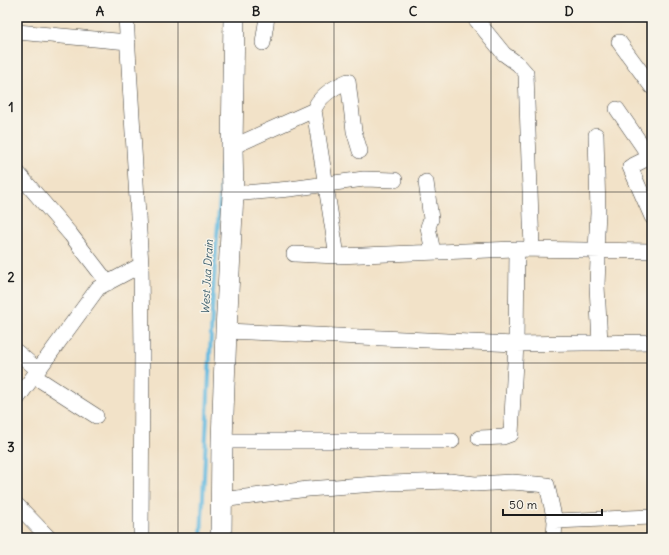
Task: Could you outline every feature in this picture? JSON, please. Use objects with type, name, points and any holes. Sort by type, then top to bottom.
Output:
[{"type":"main road","points":[[221,538],[222,441],[233,194],[232,148],[234,17]]},
{"type":"street","points":[[126,17],[141,265],[141,538]]},
{"type":"street","points":[[263,42],[267,17]]},
{"type":"street","points":[[474,17],[504,54],[518,64],[526,73],[532,249]]},
{"type":"street","points":[[17,32],[128,42]]},
{"type":"street","points":[[619,42],[652,87]]},
{"type":"street","points":[[337,256],[314,110],[317,102],[338,85],[348,81],[354,131],[360,151]]},
{"type":"street","points":[[617,109],[651,156],[630,167],[652,217]]},
{"type":"street","points":[[232,148],[314,110]]},
{"type":"street","points":[[596,136],[598,213],[596,250],[598,260],[597,286],[600,343]]},
{"type":"street","points":[[17,172],[71,235],[108,283]]},
{"type":"street","points":[[233,194],[290,189],[364,179],[395,180]]},
{"type":"street","points":[[426,182],[431,219],[428,227],[434,252]]},
{"type":"street","points":[[479,438],[503,437],[511,434],[516,344],[517,249]]},
{"type":"street","points":[[294,254],[337,256],[517,249],[652,251]]},
{"type":"street","points":[[17,399],[98,288],[141,265]]},
{"type":"street","points":[[226,331],[516,344],[652,342]]},
{"type":"street","points":[[17,352],[36,373],[96,416]]},
{"type":"street","points":[[222,441],[452,441]]},
{"type":"street","points":[[221,500],[308,489],[389,483],[450,481],[475,484],[512,482],[547,484],[555,521],[554,538]]},
{"type":"street","points":[[17,505],[50,538]]},
{"type":"street","points":[[555,521],[652,517]]},
{"type":"waterway","name":"West Jua Drain","points":[[201,538],[213,293],[222,167]]}]
